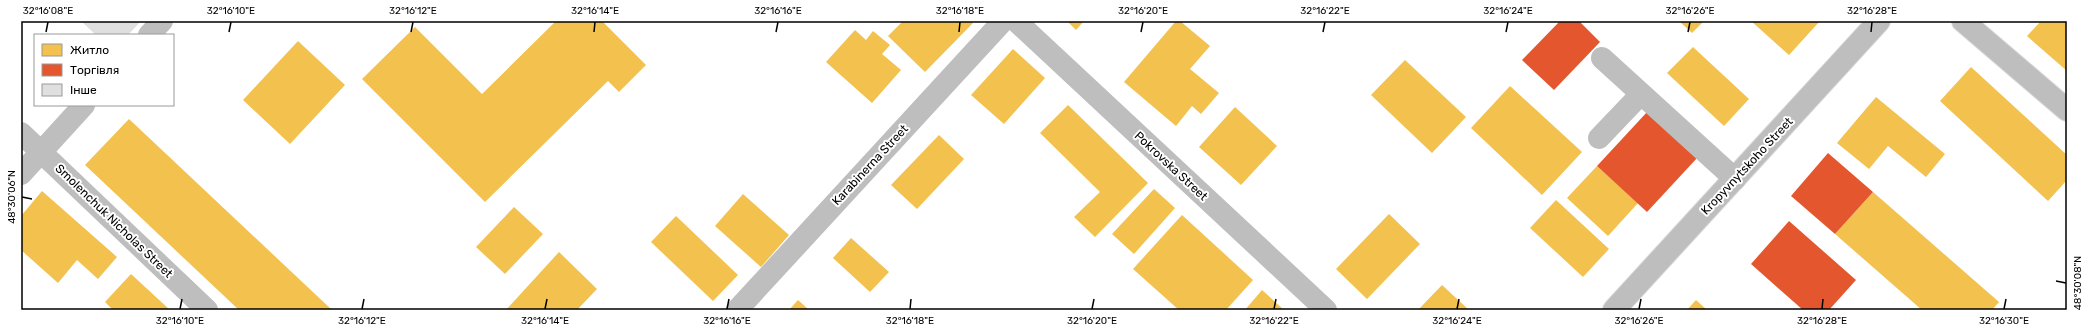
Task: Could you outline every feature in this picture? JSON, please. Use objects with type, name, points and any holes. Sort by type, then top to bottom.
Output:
[{"type":"street","points":[[150,34],[162,21]]},
{"type":"street","name":"Karabinerna Street","points":[[737,310],[1003,21]]},
{"type":"street","name":"Pokrovska Street","points":[[1016,21],[1326,310]]},
{"type":"street","name":"Kropyvnytskoho Street","points":[[1614,310],[1879,21]]},
{"type":"street","points":[[1963,21],[2067,110]]},
{"type":"street","points":[[1602,58],[1735,179]]},
{"type":"street","points":[[1599,138],[1642,94]]},
{"type":"street","points":[[21,174],[83,106]]},
{"type":"street","name":"Smolenchuk Nicholas Street","points":[[21,133],[207,310]]},
{"type":"building: Житло","points":[[556,21],[602,21],[646,65],[619,92],[608,81],[485,202],[362,79],[415,27],[482,94]]},
{"type":"building: Житло","points":[[903,21],[971,21],[973,23],[925,72],[888,36]]},
{"type":"building: Житло","points":[[1067,21],[1084,21],[1076,30]]},
{"type":"building: Житло","points":[[1176,21],[1180,21],[1210,46],[1190,69],[1219,93],[1201,114],[1192,106],[1176,126],[1124,82]]},
{"type":"building: Житло","points":[[1679,21],[1704,21],[1692,33]]},
{"type":"building: Житло","points":[[1751,21],[1820,21],[1789,55]]},
{"type":"building: Житло","points":[[2041,21],[2067,21],[2067,71],[2027,36]]},
{"type":"building: Житло","points":[[855,30],[866,40],[873,31],[890,45],[882,54],[901,70],[872,103],[826,62]]},
{"type":"building: Житло","points":[[298,41],[345,85],[290,144],[243,100]]},
{"type":"building: Житло","points":[[1693,47],[1749,99],[1724,126],[1667,73]]},
{"type":"building: Житло","points":[[1013,49],[1045,78],[1004,124],[971,95]]},
{"type":"building: Житло","points":[[1405,60],[1466,117],[1432,153],[1371,95]]},
{"type":"building: Житло","points":[[1971,67],[2067,155],[2067,180],[2048,201],[1940,101]]},
{"type":"building: Житло","points":[[1510,86],[1582,152],[1542,195],[1471,128]]},
{"type":"building: Житло","points":[[1876,97],[1945,154],[1926,177],[1888,146],[1869,169],[1837,143]]},
{"type":"building: Житло","points":[[1068,105],[1148,183],[1095,237],[1074,217],[1100,192],[1040,133]]},
{"type":"building: Житло","points":[[1235,107],[1277,146],[1241,185],[1199,147]]},
{"type":"building: Житло","points":[[129,119],[332,310],[239,310],[85,165]]},
{"type":"building: Житло","points":[[939,135],[964,159],[917,209],[891,185]]},
{"type":"building: Житло","points":[[1597,166],[1638,203],[1608,236],[1567,198]]},
{"type":"building: Житло","points":[[1154,189],[1175,208],[1134,254],[1112,234]]},
{"type":"building: Житло","points":[[42,191],[117,257],[98,279],[77,260],[58,283],[21,250],[21,216]]},
{"type":"building: Житло","points":[[1873,192],[1999,302],[1992,310],[1922,310],[1835,234]]},
{"type":"building: Житло","points":[[743,194],[789,235],[761,267],[715,226]]},
{"type":"building: Житло","points":[[1556,200],[1609,249],[1583,277],[1530,228]]},
{"type":"building: Житло","points":[[514,207],[543,234],[505,274],[476,247]]},
{"type":"building: Житло","points":[[1389,214],[1420,244],[1367,299],[1336,269]]},
{"type":"building: Житло","points":[[1182,215],[1253,280],[1226,310],[1179,310],[1133,269]]},
{"type":"building: Житло","points":[[676,216],[738,275],[713,301],[651,242]]},
{"type":"building: Житло","points":[[851,238],[889,272],[870,292],[833,258]]},
{"type":"building: Житло","points":[[559,252],[597,289],[577,310],[506,310]]},
{"type":"building: Житло","points":[[131,274],[170,310],[113,310],[105,302]]},
{"type":"building: Житло","points":[[1442,285],[1469,310],[1418,310]]},
{"type":"building: Житло","points":[[1262,290],[1284,310],[1245,310]]},
{"type":"building: Житло","points":[[798,300],[809,310],[789,310]]},
{"type":"building: Житло","points":[[1696,300],[1707,310],[1687,310]]},
{"type":"building: Торгівля","points":[[1560,21],[1579,21],[1600,42],[1554,90],[1522,60]]},
{"type":"building: Торгівля","points":[[1648,111],[1698,157],[1647,212],[1597,166]]},
{"type":"building: Торгівля","points":[[1828,153],[1873,192],[1835,234],[1791,196]]},
{"type":"building: Торгівля","points":[[1789,221],[1856,280],[1829,310],[1803,310],[1751,264]]},
{"type":"building: Інше","points":[[81,21],[141,21],[129,34],[95,34]]}]
